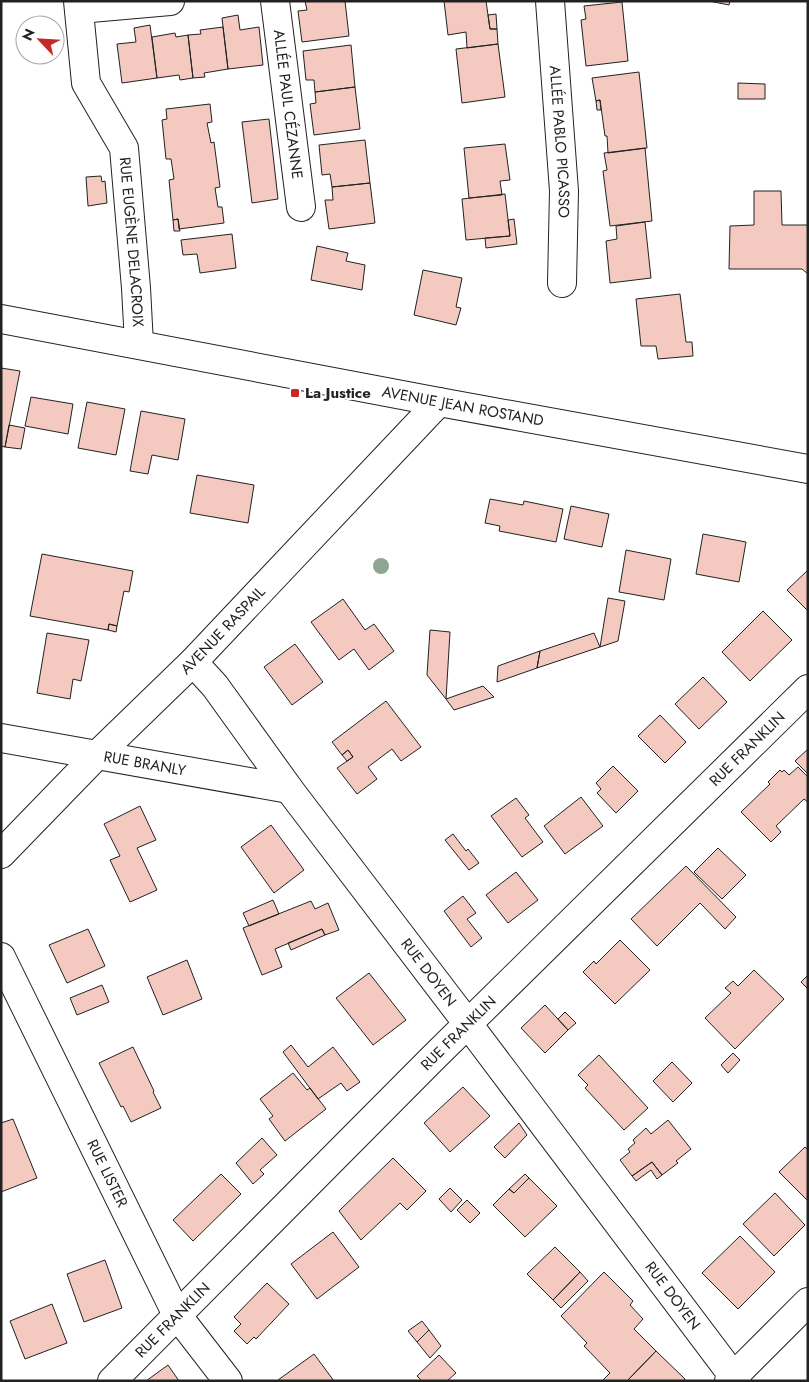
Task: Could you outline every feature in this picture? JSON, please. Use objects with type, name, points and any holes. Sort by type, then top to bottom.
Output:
[{"type":"street","points":[[79,5],[170,1]]},
{"type":"street","name":"ALLÉE PAUL CÉZANNE","points":[[276,1],[301,207]]},
{"type":"street","name":"ALLÉE PABLO PICASSO","points":[[550,1],[564,191],[562,283]]},
{"type":"street","name":"RUE EUGÈNE DELACROIX","points":[[79,5],[86,83],[124,148],[136,288],[138,344]]},
{"type":"street","name":"AVENUE JEAN ROSTAND","points":[[1,319],[439,402],[808,469]]},
{"type":"street","name":"AVENUE RASPAIL","points":[[1,854],[97,755],[192,662],[439,402]]},
{"type":"street","name":"RUE DOYEN","points":[[192,662],[215,686],[289,789],[468,1024],[733,1379]]},
{"type":"street","name":"RUE FRANKLIN","points":[[112,1381],[468,1024],[808,689]]},
{"type":"street","name":"RUE BRANLY","points":[[1,738],[289,789]]},
{"type":"street","name":"RUE LISTER","points":[[1,957],[177,1315],[228,1381]]},
{"type":"street","points":[[733,1379],[808,1302]]},
{"type":"building","points":[[305,1],[345,1],[349,36],[302,42],[298,11],[307,10]]},
{"type":"building","points":[[444,1],[486,1],[490,29],[497,29],[498,44],[467,48],[466,32],[448,35]]},
{"type":"building","points":[[709,1],[730,1],[729,5]]},
{"type":"building","points":[[622,2],[628,61],[586,66],[581,20],[586,19],[584,6]]},
{"type":"building","points":[[496,14],[497,29],[490,29],[488,15]]},
{"type":"building","points":[[238,15],[240,30],[259,27],[263,65],[228,69],[222,18]]},
{"type":"building","points":[[150,25],[157,78],[122,83],[117,44],[136,42],[134,28]]},
{"type":"building","points":[[223,27],[228,69],[204,73],[205,77],[193,78],[188,35],[201,34],[200,30]]},
{"type":"building","points":[[175,33],[176,37],[188,35],[193,78],[180,80],[179,75],[157,78],[152,37]]},
{"type":"building","points":[[498,44],[505,97],[462,103],[456,49]]},
{"type":"building","points":[[351,45],[355,87],[315,92],[314,80],[306,80],[303,51]]},
{"type":"building","points":[[639,72],[647,148],[608,153],[607,136],[605,136],[600,100],[596,101],[592,78]]},
{"type":"building","points":[[738,83],[765,84],[765,99],[738,99]]},
{"type":"building","points":[[355,87],[360,129],[314,135],[310,104],[316,103],[315,92]]},
{"type":"building","points":[[600,100],[601,110],[597,110],[596,101]]},
{"type":"building","points":[[210,104],[212,122],[207,123],[211,143],[214,142],[220,187],[215,188],[218,207],[222,207],[224,223],[179,229],[178,219],[173,220],[169,180],[174,179],[171,159],[166,159],[162,120],[167,119],[166,109]]},
{"type":"building","points":[[269,119],[278,199],[252,203],[242,122]]},
{"type":"building","points":[[365,140],[370,183],[332,187],[330,174],[322,175],[319,145]]},
{"type":"building","points":[[505,144],[510,180],[500,181],[502,195],[469,198],[464,148]]},
{"type":"building","points":[[645,148],[652,221],[610,226],[603,171],[607,170],[604,153]]},
{"type":"building","points":[[101,176],[102,182],[105,181],[107,203],[88,206],[86,177]]},
{"type":"building","points":[[370,183],[375,223],[329,229],[325,200],[333,200],[332,187]]},
{"type":"building","points":[[754,191],[781,191],[782,225],[808,225],[808,274],[802,269],[729,269],[730,226],[754,225]]},
{"type":"building","points":[[505,194],[510,236],[466,240],[462,199]]},
{"type":"building","points":[[178,219],[180,231],[174,231],[173,220]]},
{"type":"building","points":[[514,219],[517,244],[486,248],[485,238],[510,236],[508,220]]},
{"type":"building","points":[[645,222],[651,278],[610,283],[606,241],[617,239],[616,226]]},
{"type":"building","points":[[232,234],[236,268],[200,273],[197,254],[183,255],[181,240]]},
{"type":"building","points":[[317,246],[348,253],[346,261],[365,265],[362,290],[311,280]]},
{"type":"building","points":[[423,270],[462,278],[456,307],[461,308],[456,325],[414,315]]},
{"type":"building","points":[[680,294],[686,342],[692,342],[693,356],[658,359],[656,346],[641,346],[636,299]]},
{"type":"building","points":[[1,368],[20,371],[5,447],[1,446]]},
{"type":"building","points":[[31,397],[73,404],[68,434],[25,426]]},
{"type":"building","points":[[87,402],[125,409],[116,455],[78,448]]},
{"type":"building","points":[[141,411],[185,419],[178,460],[152,455],[148,474],[130,471]]},
{"type":"building","points":[[9,425],[25,428],[21,449],[5,447]]},
{"type":"building","points":[[197,475],[254,485],[248,523],[190,513]]},
{"type":"building","points":[[490,499],[523,505],[524,501],[563,509],[556,542],[499,531],[500,526],[485,523]]},
{"type":"building","points":[[571,506],[609,514],[602,547],[564,539]]},
{"type":"building","points":[[703,534],[746,542],[739,582],[696,574]]},
{"type":"building","points":[[626,550],[671,559],[664,600],[619,592]]},
{"type":"building","points":[[42,554],[133,571],[129,592],[124,591],[117,626],[109,624],[108,630],[30,616]]},
{"type":"building","points":[[808,570],[808,611],[787,590]]},
{"type":"building","points":[[608,598],[625,601],[618,641],[600,647]]},
{"type":"building","points":[[343,599],[365,630],[374,624],[394,651],[369,670],[354,649],[339,660],[311,622]]},
{"type":"building","points":[[763,611],[792,640],[750,681],[722,652]]},
{"type":"building","points":[[109,624],[117,626],[116,632],[108,630]]},
{"type":"building","points":[[430,630],[450,632],[446,699],[427,675]]},
{"type":"building","points":[[47,633],[89,640],[81,681],[73,679],[70,699],[37,693]]},
{"type":"building","points":[[594,633],[600,647],[537,668],[540,651]]},
{"type":"building","points":[[295,644],[323,682],[292,705],[264,667]]},
{"type":"building","points":[[540,651],[537,668],[497,682],[498,666]]},
{"type":"building","points":[[703,677],[727,702],[699,729],[675,704]]},
{"type":"building","points":[[483,686],[494,697],[454,710],[446,699]]},
{"type":"building","points":[[386,701],[421,747],[401,761],[392,749],[368,767],[377,779],[357,794],[337,768],[353,757],[348,750],[342,755],[332,742]]},
{"type":"building","points":[[660,715],[686,742],[665,763],[638,736]]},
{"type":"building","points":[[808,749],[808,774],[795,761]]},
{"type":"building","points":[[348,750],[353,757],[347,761],[342,755]]},
{"type":"building","points":[[613,766],[638,791],[616,813],[597,793],[601,789],[596,783]]},
{"type":"building","points":[[798,767],[808,777],[808,802],[804,799],[776,826],[781,832],[771,842],[741,812],[770,784],[768,782],[780,770],[782,772],[784,770],[789,775]]},
{"type":"building","points":[[581,797],[603,826],[565,854],[544,826]]},
{"type":"building","points":[[516,798],[529,815],[525,818],[543,842],[522,857],[491,816]]},
{"type":"building","points":[[140,806],[156,840],[137,848],[157,890],[130,902],[110,860],[120,856],[104,824]]},
{"type":"building","points":[[271,825],[304,870],[274,893],[241,847]]},
{"type":"building","points":[[453,834],[466,851],[468,849],[479,863],[469,870],[445,840]]},
{"type":"building","points":[[718,848],[746,875],[722,899],[694,872]]},
{"type":"building","points":[[686,866],[736,917],[725,929],[700,903],[657,946],[631,919]]},
{"type":"building","points":[[516,872],[538,900],[508,923],[486,895]]},
{"type":"building","points":[[463,896],[476,913],[467,919],[482,938],[471,947],[444,911]]},
{"type":"building","points":[[273,900],[279,914],[249,926],[243,913]]},
{"type":"building","points":[[311,901],[315,909],[328,903],[339,930],[325,935],[322,929],[275,949],[282,967],[262,975],[243,928]]},
{"type":"building","points":[[88,929],[105,966],[67,983],[49,945]]},
{"type":"building","points":[[322,929],[325,935],[291,950],[288,943]]},
{"type":"building","points":[[620,940],[650,970],[615,1004],[583,972],[594,961],[596,964]]},
{"type":"building","points":[[187,960],[202,999],[163,1015],[147,977]]},
{"type":"building","points":[[754,970],[784,999],[735,1049],[705,1018],[731,993],[725,988],[733,981],[738,986]]},
{"type":"building","points":[[369,973],[406,1020],[373,1045],[336,998]]},
{"type":"building","points":[[808,975],[808,989],[801,982]]},
{"type":"building","points":[[102,985],[109,1002],[77,1015],[70,998]]},
{"type":"building","points":[[545,1005],[568,1030],[545,1053],[521,1028]]},
{"type":"building","points":[[565,1012],[576,1023],[568,1030],[558,1019]]},
{"type":"building","points":[[291,1045],[308,1067],[333,1047],[360,1082],[347,1091],[341,1083],[318,1099],[283,1052]]},
{"type":"building","points":[[133,1047],[161,1108],[131,1122],[123,1106],[121,1107],[99,1063]]},
{"type":"building","points":[[733,1053],[740,1060],[728,1073],[721,1065]]},
{"type":"building","points":[[599,1055],[648,1108],[624,1130],[585,1088],[588,1085],[578,1075]]},
{"type":"building","points":[[672,1062],[692,1083],[673,1102],[653,1081]]},
{"type":"building","points":[[293,1073],[307,1090],[310,1088],[326,1109],[285,1141],[269,1119],[273,1116],[260,1099]]},
{"type":"building","points":[[463,1087],[490,1116],[450,1152],[424,1123]]},
{"type":"building","points":[[13,1119],[37,1178],[1,1192],[1,1123]]},
{"type":"building","points":[[668,1120],[691,1149],[676,1161],[678,1163],[662,1175],[652,1162],[632,1176],[620,1160],[630,1152],[628,1149],[635,1143],[633,1140],[646,1128],[651,1134]]},
{"type":"building","points":[[519,1123],[527,1135],[505,1158],[494,1147]]},
{"type":"building","points":[[262,1138],[277,1155],[260,1170],[264,1174],[253,1184],[236,1163]]},
{"type":"building","points":[[805,1147],[808,1150],[808,1201],[779,1172]]},
{"type":"building","points":[[393,1158],[426,1191],[407,1210],[400,1203],[361,1240],[339,1211]]},
{"type":"building","points":[[652,1162],[662,1175],[657,1179],[651,1170],[636,1181],[632,1176]]},
{"type":"building","points":[[221,1174],[241,1194],[193,1241],[173,1220]]},
{"type":"building","points":[[525,1174],[529,1178],[514,1193],[509,1189]]},
{"type":"building","points":[[529,1178],[557,1206],[525,1237],[493,1205],[509,1189],[514,1193]]},
{"type":"building","points":[[450,1188],[462,1200],[451,1212],[439,1199]]},
{"type":"building","points":[[775,1193],[805,1225],[774,1256],[743,1224]]},
{"type":"building","points":[[467,1200],[480,1213],[470,1223],[457,1210]]},
{"type":"building","points":[[333,1232],[359,1267],[317,1299],[291,1264]]},
{"type":"building","points":[[740,1236],[775,1272],[738,1309],[702,1273]]},
{"type":"building","points":[[555,1247],[580,1272],[553,1300],[527,1274]]},
{"type":"building","points":[[105,1260],[122,1308],[84,1322],[67,1274]]},
{"type":"building","points":[[580,1272],[588,1281],[561,1308],[553,1300]]},
{"type":"building","points":[[604,1272],[633,1301],[630,1305],[643,1319],[634,1329],[656,1351],[627,1381],[602,1381],[610,1373],[584,1346],[587,1343],[561,1316]]},
{"type":"building","points":[[267,1283],[289,1304],[256,1339],[254,1337],[247,1344],[234,1331],[241,1324],[234,1317]]},
{"type":"building","points":[[52,1304],[67,1343],[25,1359],[10,1321]]},
{"type":"building","points":[[422,1321],[429,1330],[417,1342],[408,1331]]},
{"type":"building","points":[[429,1330],[441,1346],[430,1358],[417,1342]]},
{"type":"building","points":[[656,1351],[685,1379],[684,1381],[627,1381]]},
{"type":"building","points":[[314,1354],[334,1381],[278,1380]]},
{"type":"building","points":[[439,1355],[456,1373],[447,1381],[422,1381],[417,1376]]},
{"type":"building","points":[[168,1365],[179,1381],[146,1381]]},
{"type":"place","name":"La Justice","points":[[295,393]]}]
